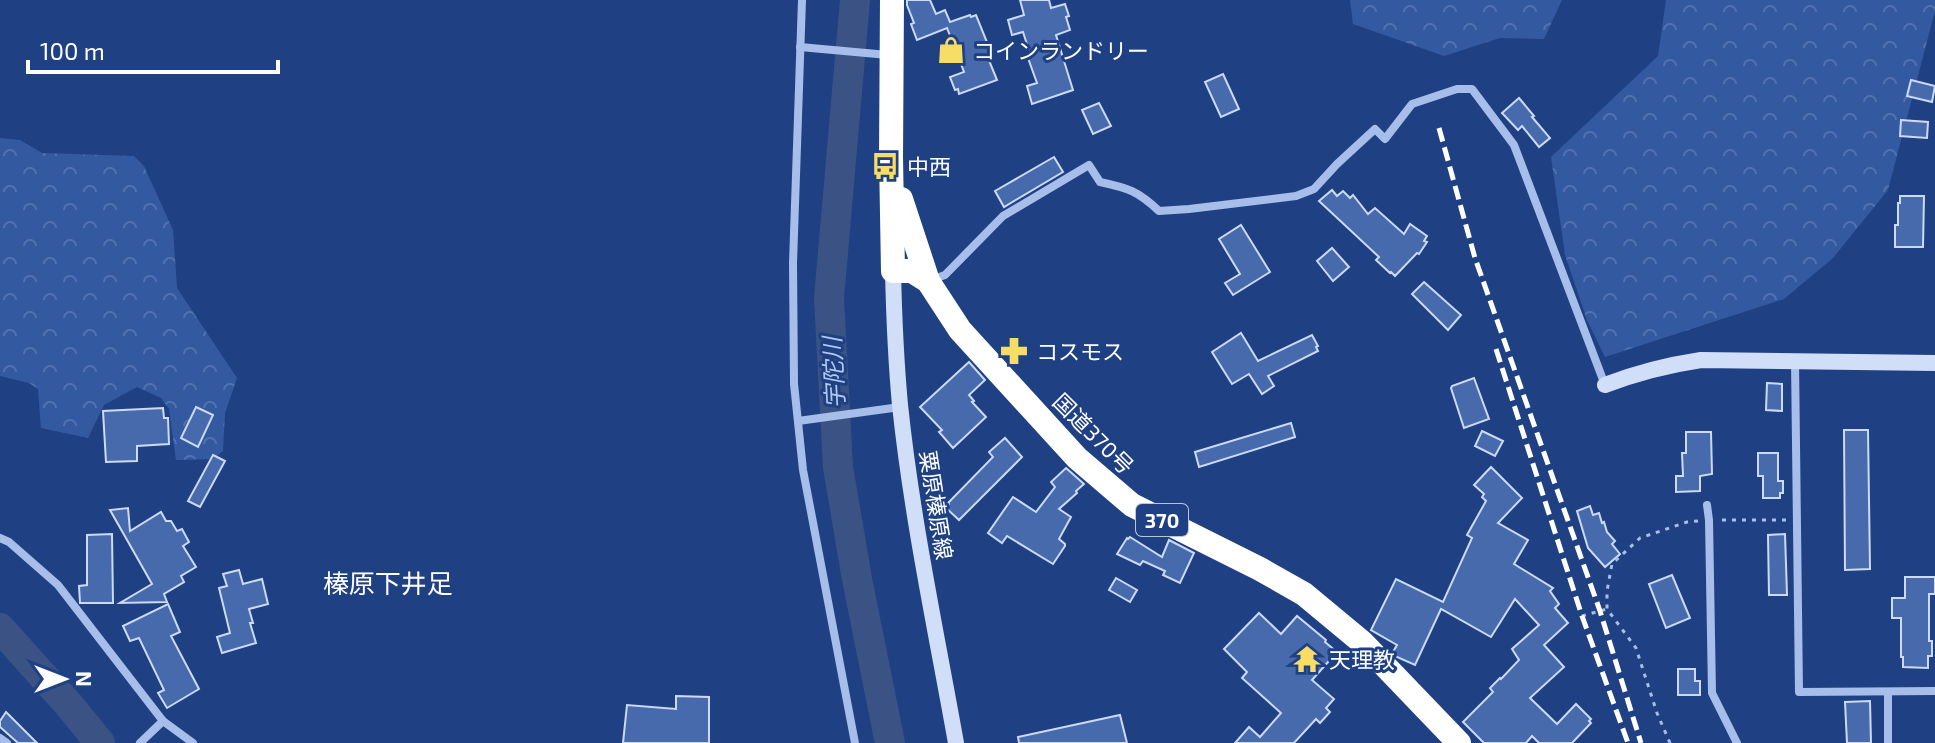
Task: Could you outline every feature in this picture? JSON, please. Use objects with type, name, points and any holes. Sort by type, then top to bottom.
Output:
[{"type":"highway","points":[[892,0],[887,55],[893,271],[912,271],[928,281]]},
{"type":"highway","name":"国道370号","points":[[891,157],[904,212],[928,281],[960,330],[1077,458],[1132,505],[1304,594],[1363,643],[1459,743]]},
{"type":"main road","name":"粟原榛原線","points":[[893,271],[901,407],[922,558],[956,743]]},
{"type":"main road","points":[[1605,385],[1668,365],[1701,360],[1935,363]]},
{"type":"street","points":[[802,0],[803,48],[793,263],[794,384],[801,420],[803,470],[855,743]]},
{"type":"street","points":[[803,48],[887,55]]},
{"type":"street","points":[[928,281],[945,275],[1003,216],[1089,165],[1100,182],[1129,188],[1159,211],[1296,196],[1314,189],[1375,129],[1385,139],[1412,104],[1457,89],[1472,89],[1514,145],[1605,385]]},
{"type":"street","points":[[1795,361],[1799,692],[1935,691]]},
{"type":"street","points":[[801,420],[901,407]]},
{"type":"street","points":[[1707,505],[1712,693],[1737,743]]},
{"type":"street","points":[[0,538],[9,542],[58,585],[163,721],[193,743]]},
{"type":"street","points":[[1888,692],[1888,743]]},
{"type":"street","points":[[140,743],[163,721]]},
{"type":"street","points":[[0,738],[7,743]]},
{"type":"path","points":[[1670,743],[1636,648],[1607,609],[1612,564],[1640,538],[1687,522],[1798,520]]},
{"type":"path","points":[[1582,616],[1607,609]]},
{"type":"green space","points":[[1350,0],[1562,0],[1544,39],[1500,38],[1444,56],[1353,24]]},
{"type":"green space","points":[[1666,0],[1935,0],[1935,11],[1888,190],[1833,258],[1784,299],[1605,357],[1587,320],[1565,255],[1551,157],[1658,56]]},
{"type":"green space","points":[[0,138],[20,140],[42,153],[134,156],[144,166],[173,230],[177,288],[237,378],[225,413],[223,451],[213,459],[176,460],[169,409],[161,398],[137,387],[104,405],[88,438],[41,428],[38,389],[29,383],[0,376]]},
{"type":"building","points":[[907,0],[930,0],[936,14],[945,10],[950,22],[976,15],[993,57],[988,58],[997,80],[959,94],[950,77],[964,72],[947,28],[917,40]]},
{"type":"building","points":[[1020,0],[1049,0],[1051,8],[1065,4],[1069,16],[1066,17],[1070,30],[1056,35],[1073,90],[1032,104],[1027,86],[1037,83],[1028,58],[1031,57],[1023,32],[1012,35],[1008,20],[1024,15]]},
{"type":"building","points":[[1223,74],[1239,109],[1221,117],[1205,82]]},
{"type":"building","points":[[1911,80],[1935,86],[1932,102],[1907,96]]},
{"type":"building","points":[[1519,98],[1550,138],[1539,147],[1522,126],[1518,130],[1502,113]]},
{"type":"building","points":[[1099,103],[1111,126],[1093,134],[1082,110]]},
{"type":"building","points":[[1901,120],[1928,122],[1927,138],[1900,136]]},
{"type":"building","points":[[1054,157],[1063,172],[1004,207],[995,191]]},
{"type":"building","points":[[1332,190],[1337,196],[1343,191],[1350,198],[1353,195],[1368,214],[1375,208],[1404,234],[1410,224],[1427,236],[1424,241],[1427,242],[1395,276],[1319,201]]},
{"type":"building","points":[[1900,196],[1924,196],[1923,247],[1895,247]]},
{"type":"building","points":[[1241,225],[1270,272],[1233,295],[1225,283],[1240,274],[1219,239]]},
{"type":"building","points":[[1332,248],[1349,267],[1333,281],[1317,261]]},
{"type":"building","points":[[1424,282],[1461,315],[1448,330],[1412,294]]},
{"type":"building","points":[[1241,333],[1258,361],[1312,335],[1318,351],[1268,376],[1274,386],[1262,394],[1249,374],[1232,384],[1212,352]]},
{"type":"building","points":[[969,362],[985,380],[969,395],[986,417],[953,448],[939,432],[942,430],[920,407]]},
{"type":"building","points":[[1474,378],[1489,419],[1464,428],[1451,388]]},
{"type":"building","points":[[1767,383],[1782,384],[1782,411],[1766,410]]},
{"type":"building","points":[[196,407],[213,415],[198,447],[181,438]]},
{"type":"building","points":[[163,408],[164,418],[168,418],[169,444],[137,446],[137,461],[106,462],[103,411]]},
{"type":"building","points":[[1291,423],[1295,437],[1199,467],[1195,452]]},
{"type":"building","points":[[1844,430],[1868,430],[1870,569],[1845,570]]},
{"type":"building","points":[[1482,431],[1503,441],[1495,456],[1475,446]]},
{"type":"building","points":[[1686,432],[1711,432],[1712,474],[1700,476],[1700,491],[1676,492],[1676,476],[1683,476],[1682,453],[1686,453]]},
{"type":"building","points":[[1005,438],[1022,457],[959,520],[946,508],[948,503],[993,457],[989,452]]},
{"type":"building","points":[[1758,453],[1778,453],[1778,481],[1783,481],[1780,498],[1763,498],[1763,476],[1758,476]]},
{"type":"building","points":[[213,455],[225,461],[200,507],[188,501]]},
{"type":"building","points":[[1491,467],[1522,498],[1498,523],[1528,540],[1514,564],[1553,588],[1550,591],[1559,604],[1555,608],[1568,623],[1544,645],[1564,667],[1530,698],[1557,724],[1576,704],[1591,719],[1591,723],[1572,743],[1539,743],[1532,736],[1526,743],[1484,743],[1463,722],[1493,692],[1490,688],[1519,660],[1512,649],[1539,625],[1515,599],[1491,637],[1441,609],[1415,665],[1397,657],[1393,652],[1397,645],[1371,630],[1396,579],[1443,602],[1472,538],[1467,535],[1486,501],[1482,497],[1484,494],[1474,485]]},
{"type":"building","points":[[1066,468],[1084,484],[1059,509],[1071,517],[1059,539],[1065,546],[1053,564],[1007,536],[1002,543],[988,533],[1013,497],[1036,512],[1055,487],[1051,482]]},
{"type":"building","points":[[1590,506],[1593,515],[1599,513],[1607,532],[1615,541],[1612,544],[1620,554],[1605,567],[1588,548],[1577,511]]},
{"type":"building","points":[[128,508],[130,531],[161,512],[177,531],[182,529],[189,542],[183,546],[196,567],[181,576],[184,582],[164,594],[167,602],[120,603],[152,584],[110,510]]},
{"type":"building","points":[[112,534],[113,603],[80,603],[79,586],[87,585],[87,535]]},
{"type":"building","points":[[1785,534],[1787,595],[1769,595],[1768,535]]},
{"type":"building","points":[[1130,537],[1162,557],[1169,540],[1194,553],[1180,583],[1163,575],[1165,571],[1143,561],[1140,565],[1117,554]]},
{"type":"building","points":[[239,570],[243,584],[262,579],[268,604],[249,609],[256,643],[222,653],[217,637],[230,633],[219,588],[227,586],[223,574]]},
{"type":"building","points":[[1672,575],[1690,618],[1666,628],[1649,584]]},
{"type":"building","points":[[1905,577],[1935,577],[1935,594],[1929,594],[1932,656],[1928,656],[1928,668],[1903,667],[1901,618],[1892,618],[1892,598],[1905,598]]},
{"type":"building","points":[[1116,578],[1137,590],[1130,602],[1109,590]]},
{"type":"building","points":[[168,604],[180,632],[171,636],[199,689],[167,708],[158,693],[164,690],[139,638],[130,641],[123,626]]},
{"type":"building","points":[[1259,613],[1281,634],[1297,616],[1337,652],[1312,680],[1334,699],[1326,708],[1330,712],[1320,723],[1316,719],[1294,743],[1235,743],[1249,727],[1260,737],[1281,713],[1242,678],[1247,672],[1224,649]]},
{"type":"building","points":[[1678,669],[1695,669],[1695,681],[1700,681],[1700,695],[1678,695]]},
{"type":"building","points":[[676,696],[709,697],[709,743],[623,743],[627,705],[676,709]]},
{"type":"building","points":[[1870,701],[1871,743],[1847,743],[1845,702]]},
{"type":"building","points":[[6,712],[37,743],[18,743],[0,727]]},
{"type":"building","points":[[1120,715],[1127,743],[1019,743],[1018,737]]},
{"type":"waterway","name":"宇陀川","points":[[855,0],[829,298],[838,467],[890,743]]},
{"type":"waterway","points":[[0,628],[100,743]]},
{"type":"railway","points":[[1439,128],[1475,258],[1600,611],[1641,743]]},
{"type":"railway","points":[[1496,349],[1582,616],[1628,743]]},
{"type":"place","name":"コインランドリー","points":[[951,50]]},
{"type":"place","name":"中西","points":[[885,166]]},
{"type":"place","name":"コスモス","points":[[1014,351]]},
{"type":"place","name":"天理教","points":[[1307,659]]},
{"type":"district","name":"榛原下井足","points":[[388,582]]}]
